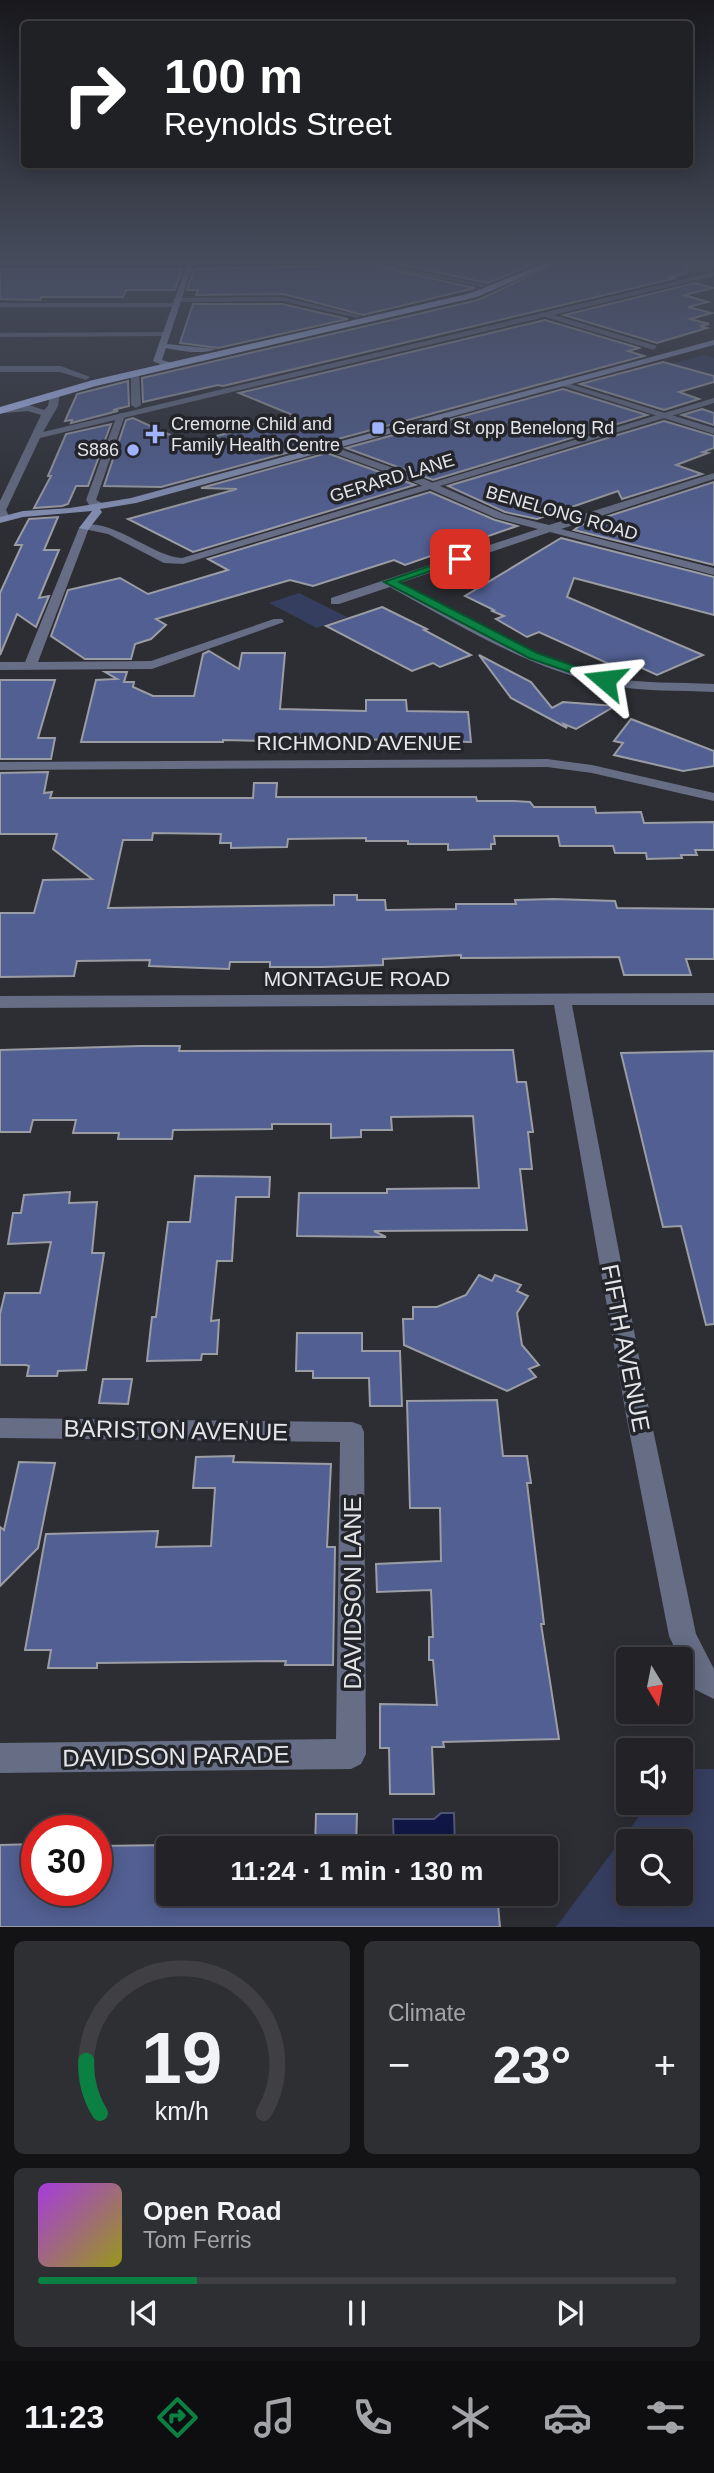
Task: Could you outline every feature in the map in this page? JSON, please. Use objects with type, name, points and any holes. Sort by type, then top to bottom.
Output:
[{"type":"highway","points":[[1,408],[86,377],[187,354]]},
{"type":"highway","points":[[1,408],[219,354]]},
{"type":"main road","points":[[161,354],[157,360],[169,365]]},
{"type":"main road","points":[[1,517],[20,520],[99,509],[132,501],[668,354]]},
{"type":"main road","points":[[84,528],[99,509]]},
{"type":"street","points":[[36,436],[376,354]]},
{"type":"street","points":[[0,369],[61,369],[86,377]]},
{"type":"street","points":[[135,373],[136,405]]},
{"type":"street","points":[[563,383],[714,431]]},
{"type":"street","points":[[1,517],[46,414],[53,406],[52,398],[57,393]]},
{"type":"street","points":[[1,408],[29,408],[46,414]]},
{"type":"street","name":"BENELONG ROAD","points":[[326,447],[429,485],[480,509],[548,530],[714,572]]},
{"type":"street","points":[[659,492],[666,486],[714,469]]},
{"type":"street","points":[[335,601],[714,476]]},
{"type":"street","points":[[30,666],[84,528]]},
{"type":"street","points":[[390,582],[498,639],[572,670],[605,680],[714,688]]},
{"type":"street","points":[[0,666],[152,665],[278,622]]},
{"type":"street","name":"RICHMOND AVENUE","points":[[0,766],[547,763],[592,769],[714,797]]},
{"type":"street","name":"MONTAGUE ROAD","points":[[0,1002],[714,999]]},
{"type":"street","name":"FIFTH AVENUE","points":[[562,1000],[636,1408],[683,1636],[704,1679],[714,1685]]},
{"type":"street","name":"BARISTON AVENUE","points":[[0,1428],[352,1432]]},
{"type":"street","name":"DAVIDSON LANE","points":[[351,1754],[352,1432]]},
{"type":"street","name":"DAVIDSON PARADE","points":[[0,1758],[351,1754]]},
{"type":"lane","name":"GERARD LANE","points":[[84,528],[110,531],[165,560],[178,562],[714,400]]},
{"type":"lane","points":[[99,509],[91,500],[121,415]]},
{"type":"shaded area","points":[[704,355],[714,358],[714,376],[685,367],[665,372],[654,369]]},
{"type":"shaded area","points":[[299,593],[347,617],[317,628],[269,603]]},
{"type":"shaded area","points":[[693,1769],[714,1769],[714,1927],[556,1927],[616,1847],[616,1906],[693,1906],[693,1829],[630,1829],[640,1815],[693,1815]]},
{"type":"shaded area","points":[[441,1813],[454,1813],[455,1836],[394,1836],[393,1819],[434,1819]]},
{"type":"building","points":[[246,354],[358,354],[143,402],[142,378]]},
{"type":"building","points":[[403,354],[644,356],[161,487],[104,486],[126,420],[133,418],[188,443],[295,416],[239,393]]},
{"type":"building","points":[[663,362],[714,376],[714,382],[679,392],[699,399],[664,410],[580,384]]},
{"type":"building","points":[[128,381],[129,406],[71,423],[72,420],[65,421],[77,394]]},
{"type":"building","points":[[563,389],[647,415],[433,480],[346,448]]},
{"type":"building","points":[[702,409],[714,413],[714,425],[682,415]]},
{"type":"building","points":[[664,421],[714,436],[714,448],[703,452],[708,453],[676,465],[702,474],[622,499],[618,491],[537,519],[505,512],[448,486]]},
{"type":"building","points":[[111,424],[88,486],[76,486],[68,504],[34,508],[51,476],[48,476],[66,434]]},
{"type":"building","points":[[327,453],[415,485],[193,552],[128,519],[237,489],[201,488]]},
{"type":"building","points":[[714,482],[714,565],[574,530],[581,525]]},
{"type":"building","points":[[430,492],[495,520],[517,526],[405,565],[394,560],[313,586],[290,580],[156,619],[166,625],[151,639],[135,644],[131,659],[85,659],[51,636],[68,590],[120,578],[148,594],[228,570],[208,559]]},
{"type":"building","points":[[58,517],[44,550],[59,550],[39,598],[49,596],[36,627],[17,614],[0,655],[0,593],[22,545],[15,545],[29,519]]},
{"type":"building","points":[[561,538],[714,577],[714,615],[574,578],[567,597],[703,655],[657,675],[631,663],[622,667],[609,664],[539,632],[527,637],[496,619],[504,616],[465,596]]},
{"type":"building","points":[[382,607],[471,655],[440,667],[433,663],[412,671],[326,626]]},
{"type":"building","points":[[209,651],[239,669],[242,653],[285,653],[280,709],[366,711],[366,700],[406,700],[407,711],[468,712],[471,742],[271,738],[262,741],[223,742],[81,742],[96,680],[117,679],[105,672],[127,672],[124,682],[134,682],[133,687],[153,696],[194,696],[203,654]]},
{"type":"building","points":[[479,655],[531,682],[552,708],[563,702],[615,706],[576,729],[564,724],[567,728],[511,698]]},
{"type":"building","points":[[0,680],[55,680],[38,738],[55,738],[51,759],[0,759]]},
{"type":"building","points":[[631,719],[714,751],[714,766],[683,771],[614,755],[623,743],[614,741]]},
{"type":"building","points":[[48,772],[44,793],[52,792],[50,798],[253,798],[254,783],[277,783],[276,797],[476,797],[477,801],[530,802],[534,807],[595,807],[596,813],[641,812],[644,823],[714,822],[714,850],[695,850],[697,855],[681,855],[682,858],[647,859],[646,853],[615,853],[613,846],[560,846],[558,836],[494,836],[495,844],[491,844],[491,849],[448,850],[448,844],[366,841],[366,838],[288,839],[287,847],[231,848],[231,843],[220,843],[221,834],[153,833],[152,840],[123,840],[108,908],[334,905],[334,895],[357,895],[357,900],[385,900],[386,910],[456,909],[456,904],[516,904],[515,900],[554,899],[615,901],[617,908],[714,909],[714,959],[686,959],[691,975],[624,975],[619,957],[461,958],[461,955],[383,959],[383,965],[323,967],[270,967],[270,962],[230,962],[229,969],[149,966],[150,960],[77,961],[74,976],[0,977],[0,913],[34,913],[43,880],[92,879],[53,849],[57,834],[0,834],[0,773]]},
{"type":"building","points":[[180,1046],[179,1051],[513,1050],[517,1082],[526,1082],[533,1132],[528,1132],[532,1169],[520,1169],[527,1230],[374,1231],[386,1237],[297,1236],[299,1193],[387,1193],[387,1189],[479,1188],[473,1116],[391,1117],[392,1130],[361,1130],[361,1137],[331,1138],[331,1124],[272,1124],[272,1129],[173,1130],[172,1139],[118,1139],[119,1133],[73,1133],[76,1120],[33,1120],[30,1132],[0,1132],[0,1050]]},
{"type":"building","points":[[714,1051],[714,1324],[706,1325],[681,1226],[663,1227],[621,1053]]},
{"type":"building","points":[[195,1176],[270,1177],[269,1197],[236,1197],[232,1261],[217,1261],[211,1321],[219,1320],[217,1354],[202,1354],[201,1360],[147,1361],[152,1317],[156,1317],[168,1222],[190,1222]]},
{"type":"building","points":[[70,1192],[69,1203],[97,1202],[92,1253],[104,1253],[86,1370],[58,1371],[57,1376],[27,1376],[29,1366],[0,1365],[0,1314],[5,1293],[40,1293],[51,1242],[8,1244],[13,1213],[21,1213],[24,1195]]},
{"type":"building","points":[[479,1275],[492,1281],[495,1275],[521,1285],[517,1291],[528,1296],[517,1313],[522,1345],[539,1365],[529,1369],[536,1377],[507,1391],[404,1345],[403,1319],[413,1319],[413,1307],[437,1307],[466,1295]]},
{"type":"building","points":[[297,1333],[362,1333],[362,1351],[400,1351],[402,1406],[370,1406],[369,1378],[313,1378],[313,1371],[296,1371]]},
{"type":"building","points":[[103,1379],[132,1379],[128,1404],[99,1403]]},
{"type":"building","points":[[497,1400],[503,1456],[527,1456],[531,1483],[527,1483],[544,1624],[541,1624],[559,1739],[443,1742],[444,1747],[432,1747],[434,1794],[390,1794],[389,1748],[380,1748],[380,1704],[437,1705],[433,1660],[429,1660],[429,1637],[433,1637],[431,1590],[377,1592],[376,1564],[441,1561],[440,1508],[410,1508],[407,1401]]},
{"type":"building","points":[[234,1456],[233,1462],[331,1464],[327,1547],[335,1547],[333,1665],[285,1665],[286,1661],[97,1663],[97,1668],[48,1668],[51,1650],[25,1650],[46,1534],[158,1531],[156,1547],[211,1546],[215,1488],[193,1488],[196,1457]]},
{"type":"building","points":[[19,1462],[55,1463],[38,1548],[0,1586],[0,1527],[4,1530]]},
{"type":"building","points":[[316,1814],[357,1814],[356,1836],[315,1836]]},
{"type":"building","points":[[21,1844],[21,1906],[112,1906],[112,1846],[156,1845],[156,1906],[498,1906],[500,1927],[0,1927],[0,1845]]},
{"type":"place","name":"Gerard St opp Benelong Rd","points":[[378,428]]},
{"type":"place","name":"Cremorne Child and Family Health Centre","points":[[155,434]]},
{"type":"place","name":"S886","points":[[133,450]]},
{"type":"route","points":[[460,559],[390,582],[533,655],[605,680]]}]
